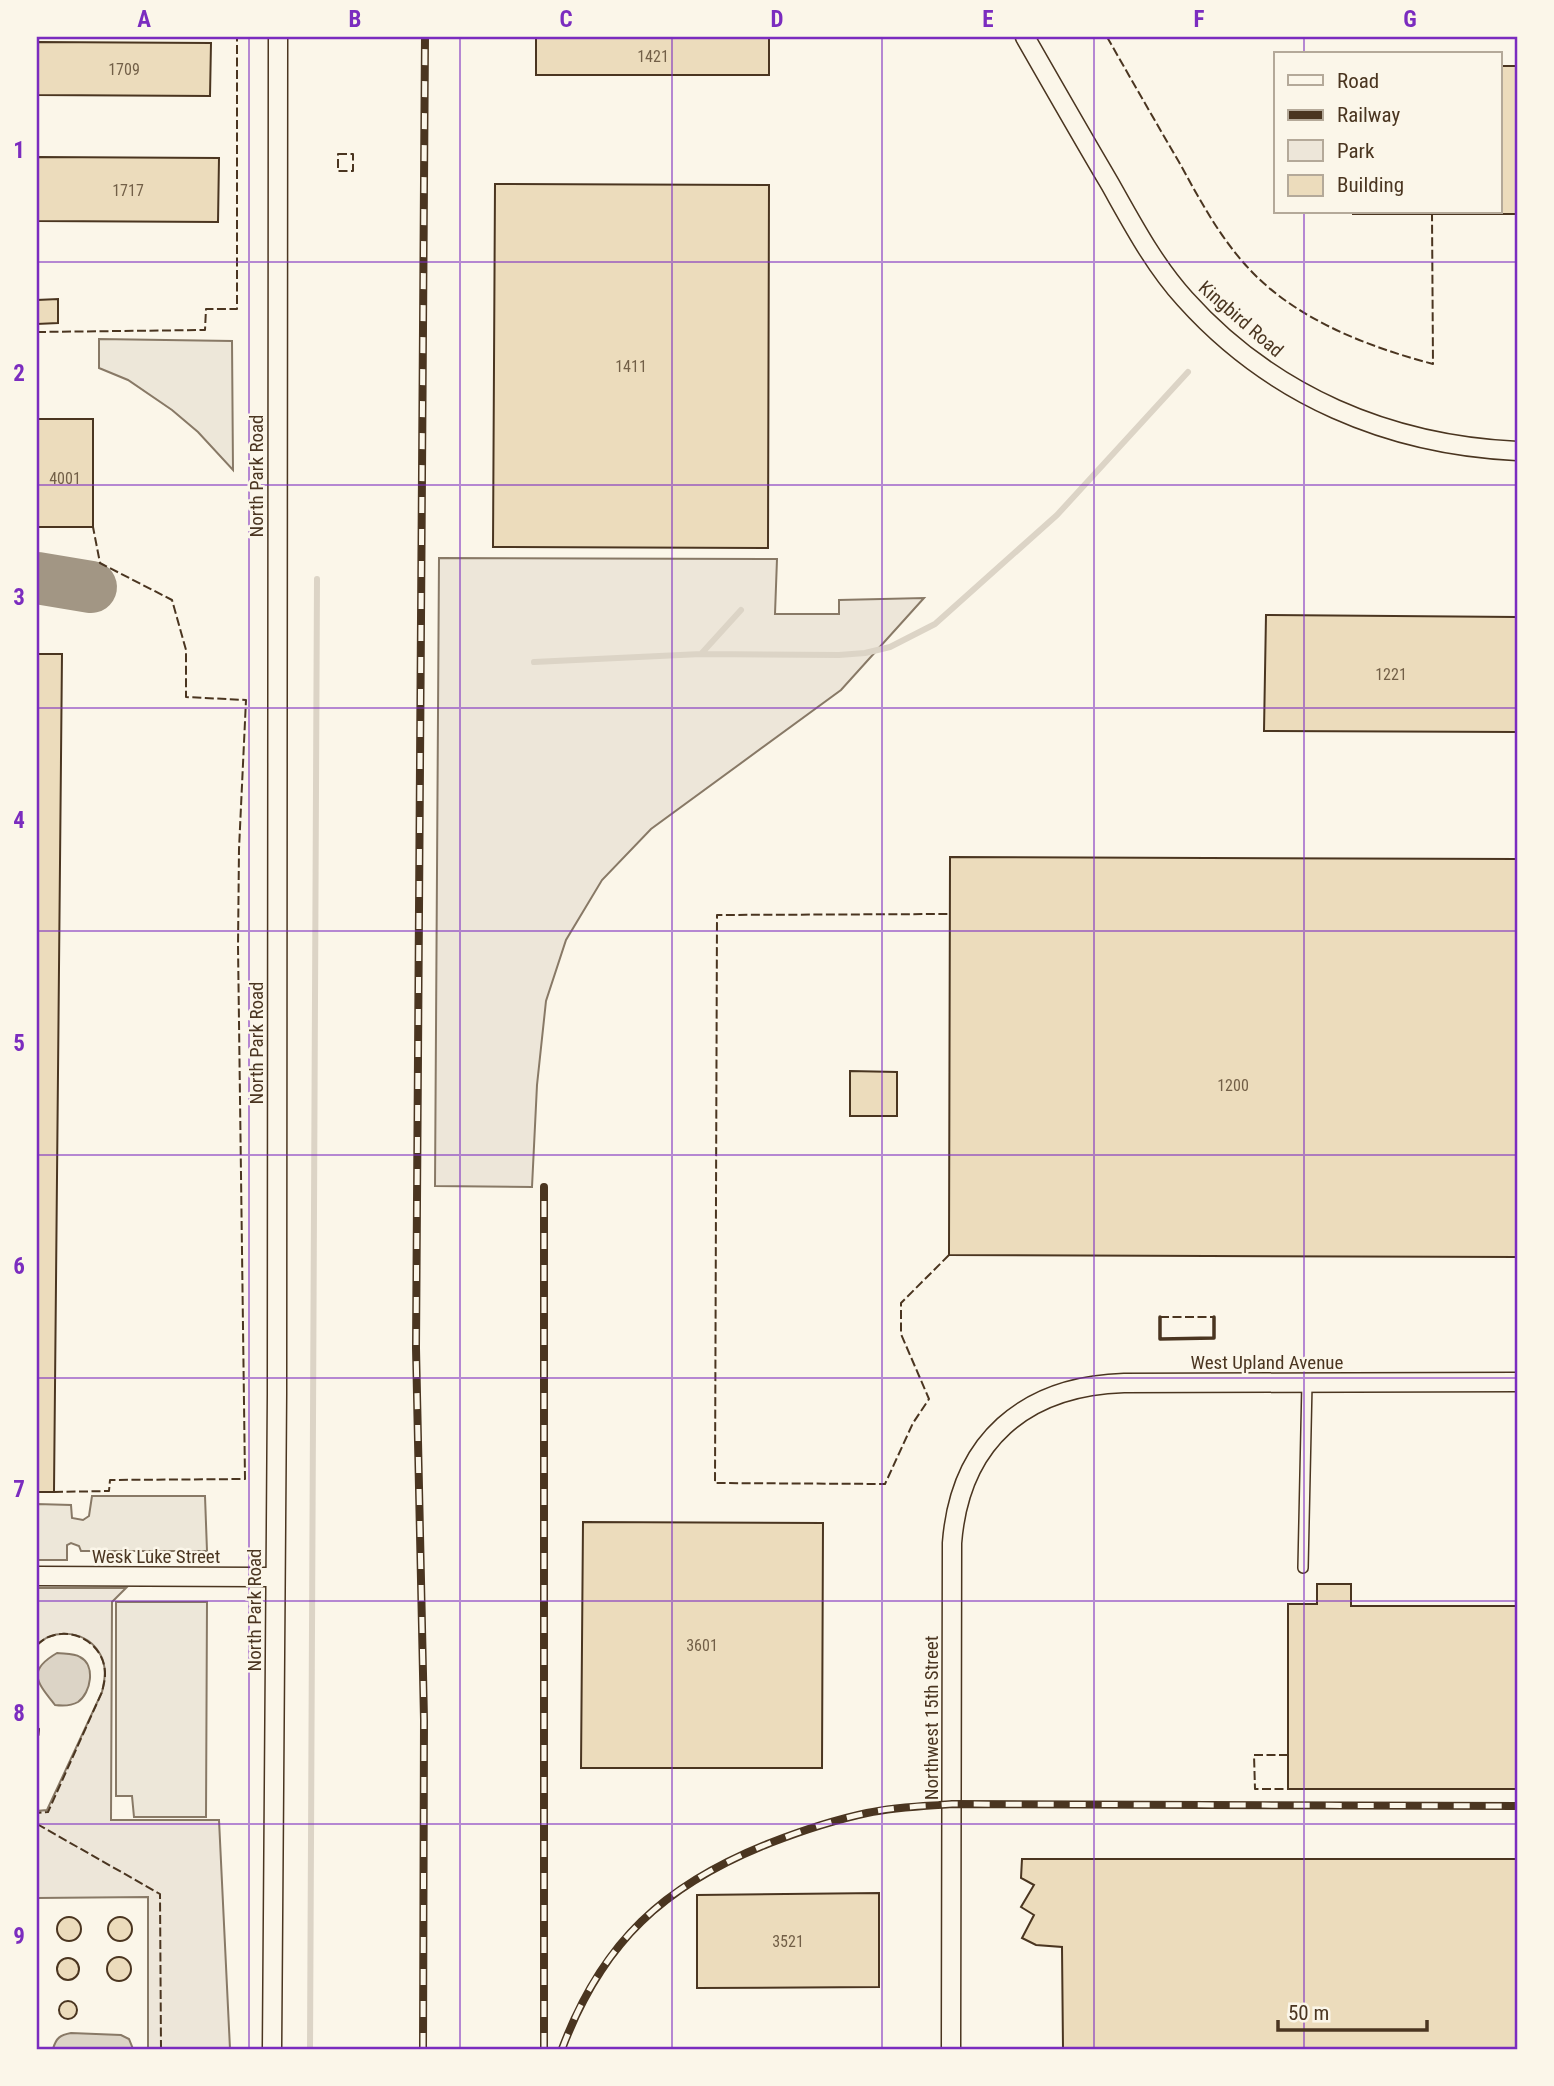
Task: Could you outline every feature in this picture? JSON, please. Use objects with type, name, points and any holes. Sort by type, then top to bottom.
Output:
[{"type":"street","name":"North Park Road","points":[[272,2049],[278,37]]},
{"type":"street","name":"Kingbird Road","points":[[1025,37],[1143,241],[1185,299],[1230,341],[1297,391],[1364,422],[1419,439],[1517,451]]},
{"type":"street","name":"West Upland Avenue","points":[[1023,1410],[1059,1393],[1094,1385],[1517,1382]]},
{"type":"street","name":"Northwest 15th Street","points":[[951,2049],[954,1524],[961,1492],[972,1466],[990,1441],[1023,1410]]},
{"type":"street","name":"Wesk Luke Street","points":[[37,1576],[275,1577]]},
{"type":"lane","points":[[1303,1567],[1307,1382]]},
{"type":"green space","points":[[439,558],[777,559],[775,614],[839,614],[839,600],[924,598],[841,690],[651,829],[602,880],[566,940],[546,1001],[537,1085],[532,1187],[435,1186]]},
{"type":"green space","points":[[37,1588],[126,1588],[112,1602],[111,1820],[219,1820],[230,2049],[148,2049],[148,1897],[37,1898],[37,1811],[47,1810],[102,1692],[105,1673],[100,1654],[87,1640],[79,1636],[61,1634],[44,1639],[37,1645]]},
{"type":"shaded area","points":[[99,339],[232,341],[233,470],[198,432],[172,410],[128,380],[99,368]]},
{"type":"shaded area","points":[[92,1496],[205,1496],[207,1551],[81,1551],[79,1546],[71,1543],[67,1545],[67,1560],[37,1560],[37,1504],[71,1505],[72,1518],[83,1520],[89,1516]]},
{"type":"shaded area","points":[[116,1602],[207,1602],[206,1817],[134,1817],[132,1796],[116,1796]]},
{"type":"shaded area","points":[[57,1653],[78,1656],[85,1661],[90,1672],[89,1686],[82,1698],[64,1706],[55,1705],[43,1690],[38,1677],[41,1665]]},
{"type":"shaded area","points":[[71,2033],[121,2035],[129,2039],[133,2049],[53,2049],[59,2038]]},
{"type":"building","points":[[536,37],[769,37],[769,75],[536,75]]},
{"type":"building","points":[[37,42],[211,43],[210,96],[37,95]]},
{"type":"building","points":[[1502,66],[1517,66],[1517,214],[1502,214]]},
{"type":"building","points":[[37,157],[219,158],[218,222],[37,221]]},
{"type":"building","points":[[495,184],[769,185],[768,548],[493,547]]},
{"type":"building","points":[[58,299],[58,323],[37,324],[37,300]]},
{"type":"building","points":[[37,419],[93,419],[93,527],[37,527]]},
{"type":"building","points":[[1266,615],[1517,617],[1517,732],[1264,731]]},
{"type":"building","points":[[37,654],[62,654],[54,1492],[37,1492]]},
{"type":"building","points":[[950,857],[1517,859],[1517,1257],[949,1255]]},
{"type":"building","points":[[850,1071],[897,1072],[897,1116],[850,1116]]},
{"type":"building","points":[[583,1522],[823,1523],[822,1768],[581,1768]]},
{"type":"building","points":[[1317,1584],[1351,1584],[1351,1606],[1517,1606],[1517,1789],[1288,1789],[1288,1604],[1317,1604]]},
{"type":"building","points":[[1022,1859],[1517,1859],[1517,2049],[1063,2049],[1062,1947],[1036,1945],[1022,1938],[1034,1915],[1021,1907],[1034,1885],[1021,1878]]},
{"type":"building","points":[[879,1893],[879,1987],[697,1988],[697,1895]]},
{"type":"building","points":[[69,1917],[77,1921],[81,1929],[77,1937],[69,1941],[61,1937],[57,1929],[61,1921]]},
{"type":"building","points":[[120,1917],[131,1924],[132,1929],[125,1940],[120,1941],[109,1934],[108,1929],[115,1918]]},
{"type":"building","points":[[119,1957],[127,1961],[131,1969],[127,1977],[119,1981],[111,1977],[107,1969],[111,1961]]},
{"type":"building","points":[[64,1958],[72,1958],[79,1965],[79,1973],[72,1980],[64,1980],[57,1973],[57,1965]]},
{"type":"building","points":[[64,2001],[72,2001],[77,2010],[75,2017],[64,2019],[59,2014],[59,2006]]},
{"type":"waterway","points":[[534,662],[701,654],[839,655],[890,647],[935,624],[1057,515],[1188,372]]},
{"type":"waterway","points":[[310,2049],[317,579]]},
{"type":"waterway","points":[[701,654],[741,610]]},
{"type":"taxiway","points":[[37,578],[91,587]]},
{"type":"railway","points":[[423,2049],[424,1720],[416,1348],[425,37]]},
{"type":"railway","points":[[544,1187],[544,2049]]},
{"type":"railway","points":[[562,2049],[578,2011],[617,1948],[668,1898],[732,1860],[770,1843],[830,1822],[877,1811],[952,1804],[1517,1806]]},
{"type":"fence","points":[[37,332],[205,330],[206,309],[237,309],[237,37]]},
{"type":"fence","points":[[1107,37],[1212,220],[1253,273],[1292,305],[1337,330],[1384,349],[1433,364],[1432,214]]},
{"type":"fence","points":[[338,154],[353,154],[353,171],[338,171],[338,154]]},
{"type":"fence","points":[[54,1492],[109,1491],[110,1480],[245,1479],[238,946],[239,849],[246,700],[186,697],[186,650],[172,600],[100,563],[93,527]]},
{"type":"fence","points":[[949,914],[717,915],[715,1483],[885,1484],[913,1423],[929,1399],[901,1334],[901,1303],[949,1255]]},
{"type":"fence","points":[[1160,1317],[1214,1317]]},
{"type":"fence","points":[[37,1645],[58,1634],[81,1638],[98,1652],[105,1675],[102,1692],[48,1812],[37,1813]]},
{"type":"fence","points":[[37,1728],[37,1751]]},
{"type":"fence","points":[[1288,1755],[1254,1755],[1255,1789],[1288,1789]]},
{"type":"fence","points":[[37,1824],[160,1894],[161,2049]]},
{"type":"wall","points":[[1160,1317],[1160,1339],[1214,1338],[1214,1317]]}]
